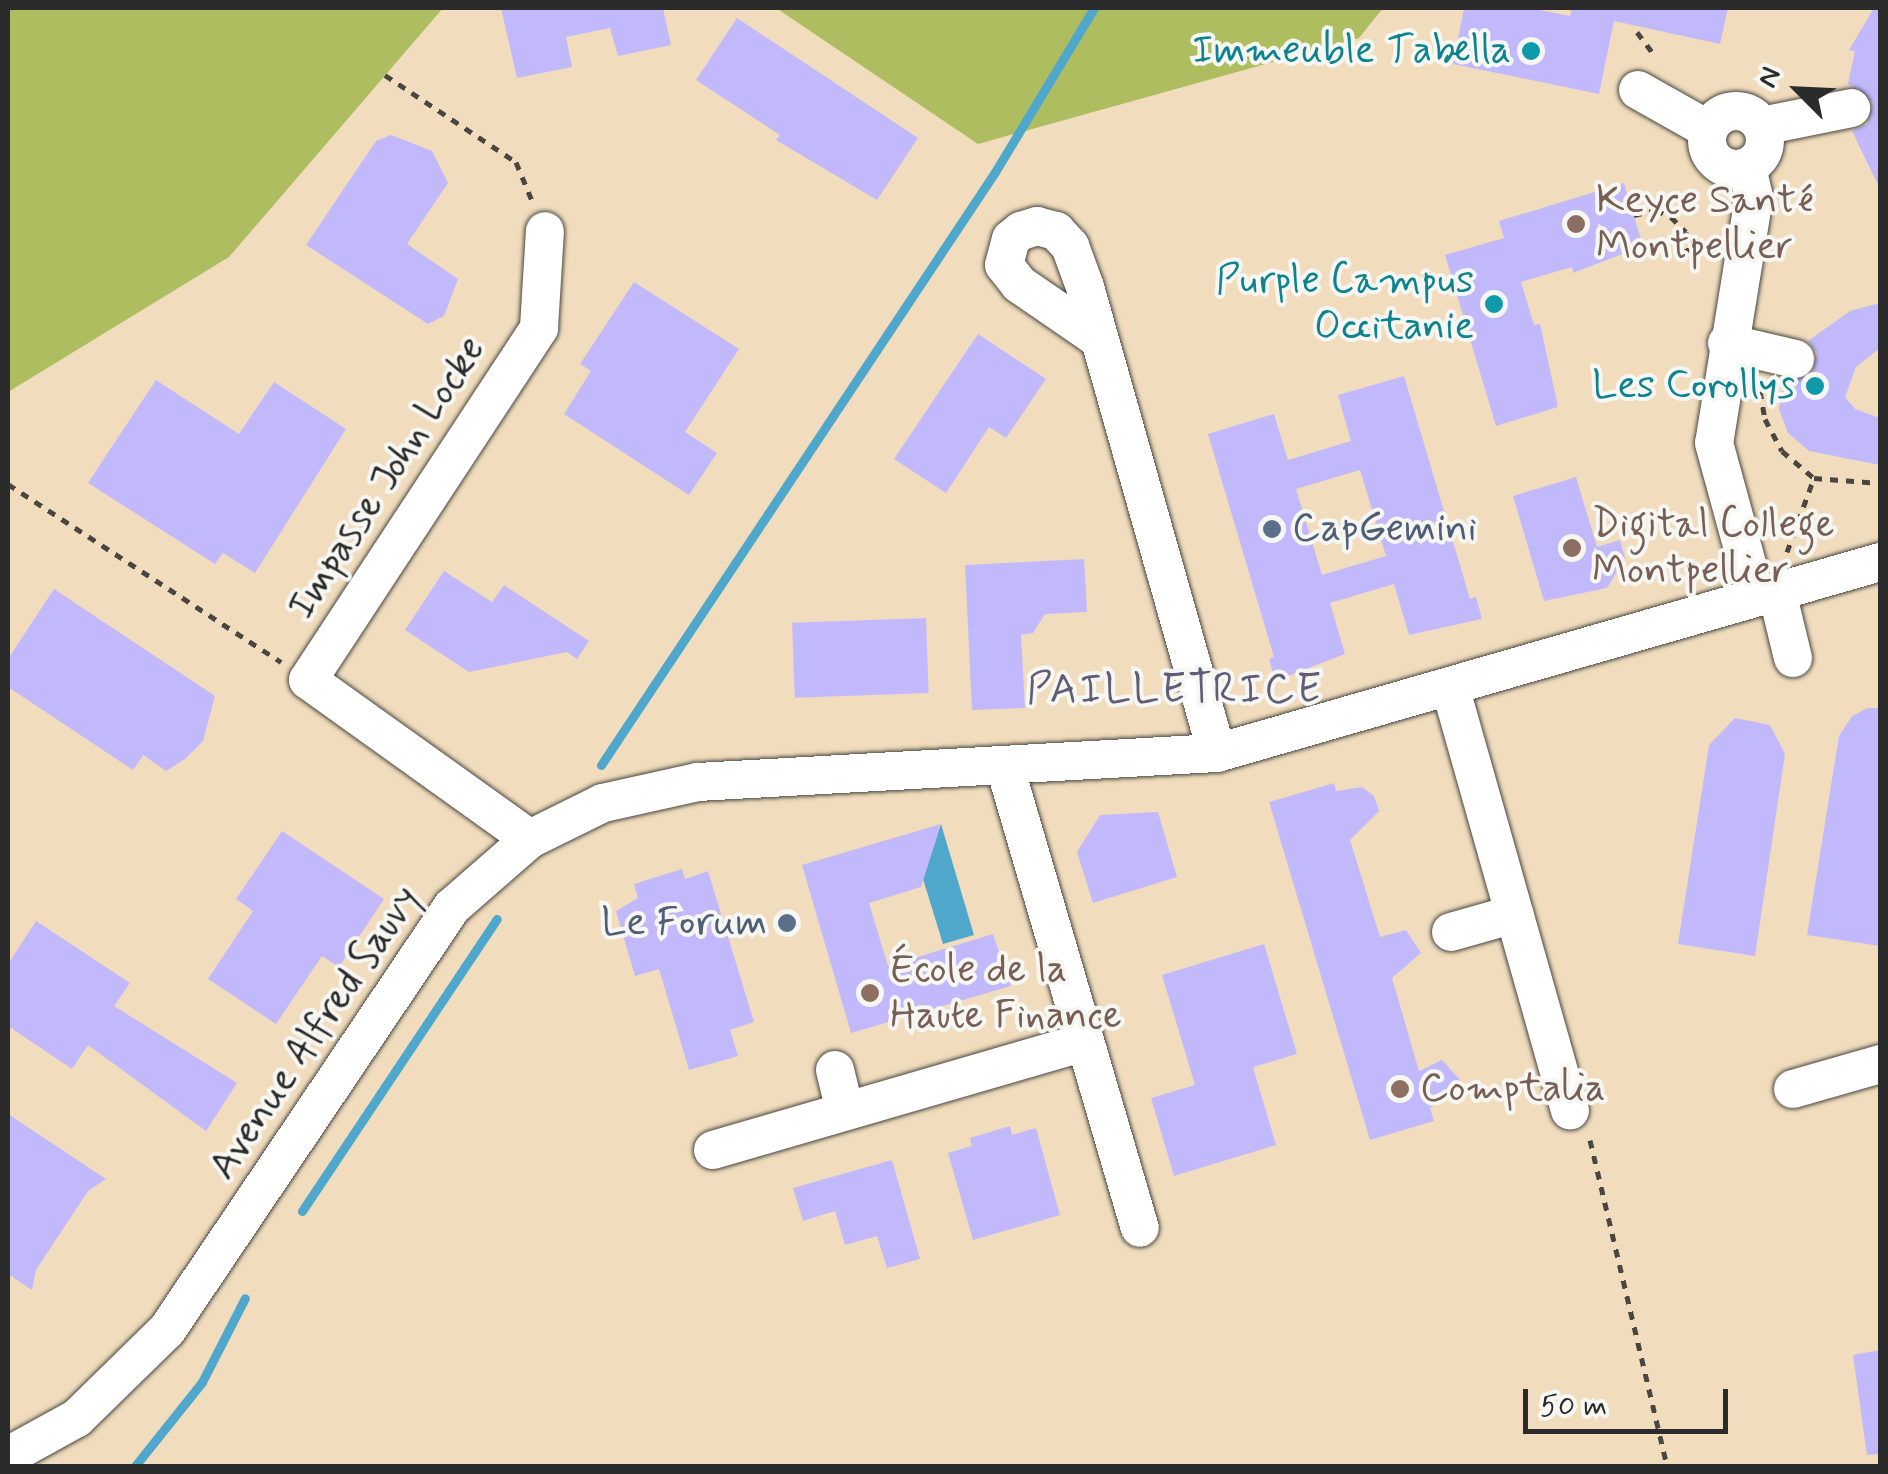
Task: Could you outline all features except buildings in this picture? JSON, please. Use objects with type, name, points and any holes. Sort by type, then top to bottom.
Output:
[{"type":"street","points":[[1638,90],[1710,130]]},
{"type":"street","points":[[1762,126],[1850,108]]},
{"type":"street","points":[[1730,112],[1748,114],[1762,126],[1762,154],[1747,166],[1728,168],[1713,157],[1710,130],[1730,112]]},
{"type":"street","points":[[1747,166],[1754,197],[1727,343],[1714,443],[1792,658]]},
{"type":"street","name":"Impasse John Locke","points":[[530,839],[308,680],[539,328],[545,231]]},
{"type":"street","points":[[1100,339],[1217,754]]},
{"type":"street","points":[[1727,343],[1795,359]]},
{"type":"street","name":"Avenue Alfred Sauvy","points":[[8,1456],[88,1408],[166,1330],[452,907],[530,839],[603,803],[698,782],[1217,754],[1451,690],[1880,562]]},
{"type":"street","points":[[1451,690],[1514,914],[1580,1125]]},
{"type":"street","points":[[1005,767],[1140,1228]]},
{"type":"street","points":[[1451,932],[1514,914]]},
{"type":"street","points":[[712,1150],[1084,1042]]},
{"type":"street","points":[[1793,1089],[1880,1064]]},
{"type":"street","points":[[835,1070],[846,1111]]},
{"type":"path","points":[[1637,32],[1656,56]]},
{"type":"path","points":[[385,75],[516,162],[545,231]]},
{"type":"path","points":[[1634,214],[1656,210],[1671,217],[1686,232],[1688,253]]},
{"type":"path","points":[[1760,391],[1764,419],[1782,451],[1814,478],[1880,483]]},
{"type":"path","points":[[1787,552],[1814,478]]},
{"type":"path","points":[[8,484],[308,680]]},
{"type":"path","points":[[1580,1125],[1667,1466]]},
{"type":"green space","points":[[8,8],[443,8],[229,257],[8,392]]},
{"type":"green space","points":[[776,8],[1383,8],[1359,38],[978,144]]},
{"type":"water","points":[[941,824],[974,935],[943,944],[923,879]]},
{"type":"waterway","points":[[601,765],[995,172],[1094,8]]},
{"type":"waterway","points":[[302,1211],[497,919]]},
{"type":"waterway","points":[[135,1466],[202,1382],[245,1298]]},
{"type":"place","name":"Immeuble Tabella","points":[[1531,51]]},
{"type":"place","name":"Keyce Santé Montpellier","points":[[1576,224]]},
{"type":"place","name":"Purple Campus Occitanie","points":[[1494,304]]},
{"type":"place","name":"Les Corollys","points":[[1815,386]]},
{"type":"place","name":"CapGemini","points":[[1272,529]]},
{"type":"place","name":"Digital College Montpellier","points":[[1572,548]]},
{"type":"place","name":"Le Forum","points":[[787,923]]},
{"type":"place","name":"École de la Haute Finance","points":[[870,993]]},
{"type":"place","name":"Comptalia","points":[[1400,1089]]},
{"type":"district","name":"PAILLETRICE","points":[[1175,691]]}]
